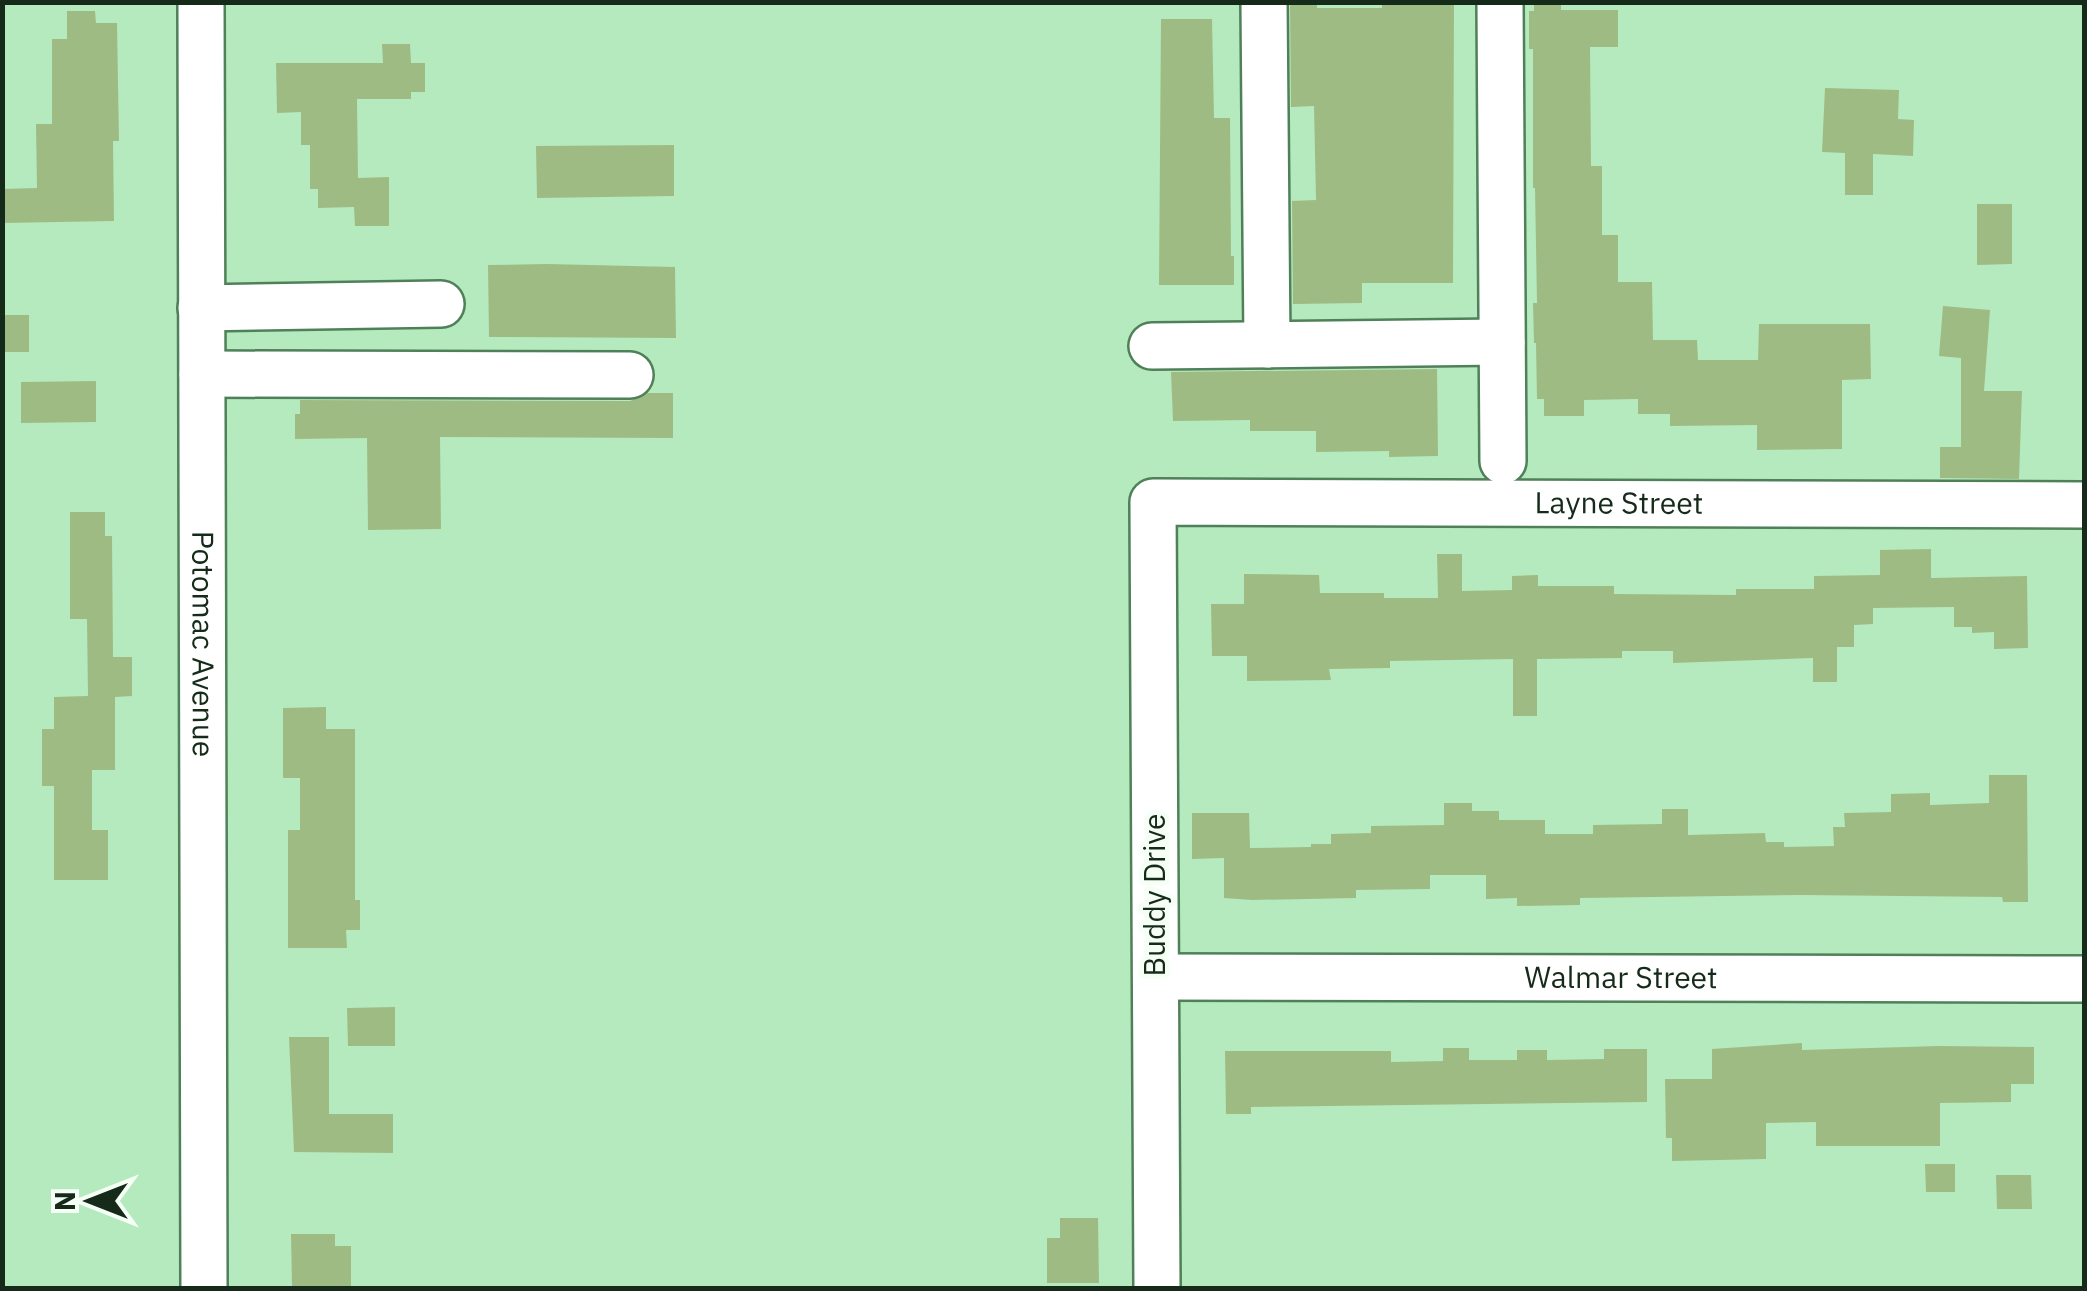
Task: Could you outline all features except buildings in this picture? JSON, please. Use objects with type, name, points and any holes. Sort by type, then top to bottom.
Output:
[{"type":"street","name":"Potomac Avenue","points":[[201,2],[204,1288]]},
{"type":"street","points":[[1264,2],[1267,345]]},
{"type":"street","points":[[1500,2],[1503,461]]},
{"type":"street","points":[[202,308],[441,304]]},
{"type":"street","points":[[1152,346],[1502,342]]},
{"type":"street","points":[[202,374],[630,375]]},
{"type":"street","name":"Layne Street","points":[[1153,502],[2084,505]]},
{"type":"street","name":"Buddy Drive","points":[[1153,502],[1156,1288]]},
{"type":"street","name":"Walmar Street","points":[[1156,977],[2084,980]]}]
